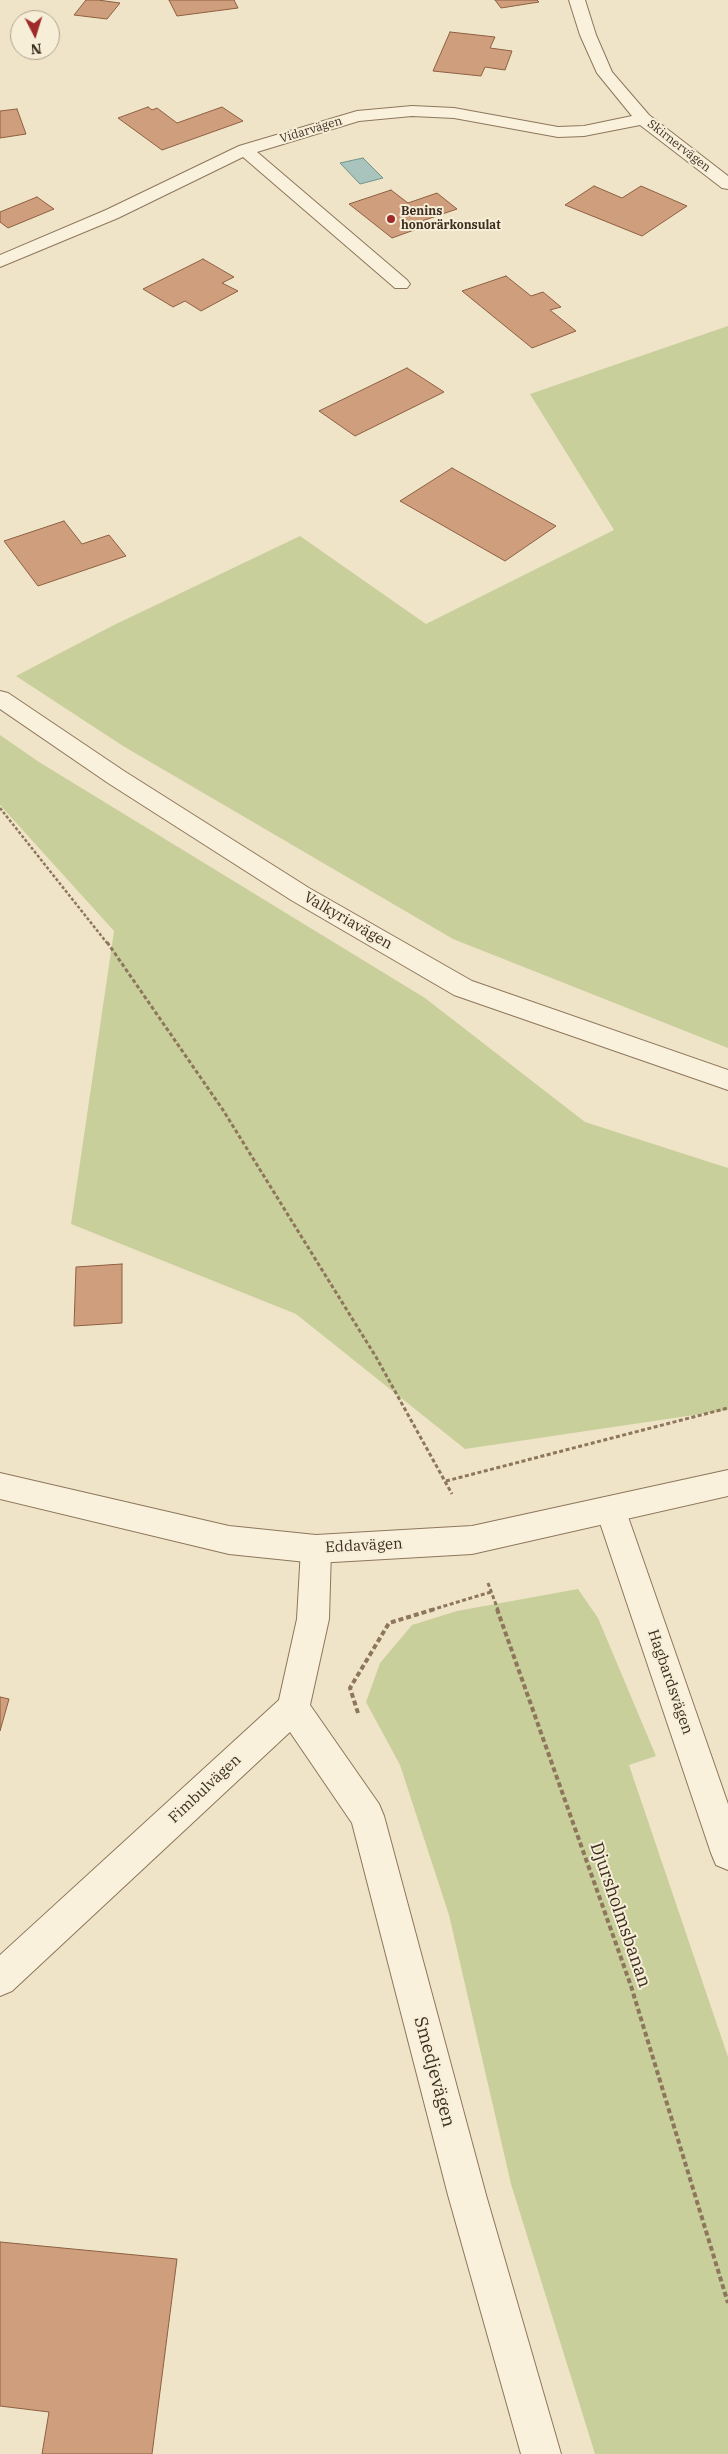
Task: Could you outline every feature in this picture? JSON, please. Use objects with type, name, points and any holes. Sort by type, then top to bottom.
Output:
[{"type":"street","name":"Skirnervägen","points":[[577,0],[588,34],[605,73],[644,119],[728,184]]},
{"type":"street","name":"Vidarvägen","points":[[0,262],[112,214],[245,150],[357,116],[412,111],[454,113],[558,132],[584,131],[644,119]]},
{"type":"street","points":[[245,150],[401,284]]},
{"type":"street","name":"Valkyriavägen","points":[[0,698],[116,777],[300,894],[463,988],[728,1080]]},
{"type":"street","name":"Eddavägen","points":[[0,1486],[230,1540],[316,1549],[472,1540],[611,1511],[728,1483]]},
{"type":"street","name":"Hagbardsvägen","points":[[611,1511],[728,1853]]},
{"type":"street","points":[[293,1708],[313,1620],[316,1549]]},
{"type":"street","name":"Smedjevägen","points":[[293,1708],[367,1816],[467,2195],[541,2454]]},
{"type":"street","name":"Fimbulvägen","points":[[0,1980],[293,1708]]},
{"type":"path","points":[[0,808],[101,934],[223,1110],[376,1357],[446,1481],[728,1408]]},
{"type":"path","name":"Djursholmsbanan","points":[[472,1540],[632,1986],[728,2303]]},
{"type":"path","points":[[343,1780],[368,1747],[350,1688],[389,1623],[491,1592]]},
{"type":"green space","points":[[728,326],[728,1048],[453,939],[123,746],[16,676],[114,625],[300,536],[426,624],[614,530],[530,394]]},
{"type":"green space","points":[[0,735],[39,762],[425,998],[585,1122],[728,1168],[728,1410],[465,1449],[296,1314],[71,1224],[114,931],[0,805]]},
{"type":"green space","points":[[578,1589],[598,1618],[656,1756],[629,1765],[728,2057],[728,2454],[595,2454],[511,2184],[449,1915],[400,1765],[366,1702],[380,1663],[412,1625],[457,1611]]},
{"type":"water","points":[[363,158],[383,178],[360,184],[340,163]]},
{"type":"building","points":[[86,0],[120,3],[107,19],[74,15]]},
{"type":"building","points":[[169,0],[234,0],[238,8],[177,16]]},
{"type":"building","points":[[495,0],[537,0],[539,2],[501,8]]},
{"type":"building","points":[[450,32],[495,37],[490,48],[512,51],[505,70],[485,67],[481,76],[433,71]]},
{"type":"building","points":[[148,107],[152,110],[157,108],[177,123],[222,107],[243,121],[162,150],[118,118]]},
{"type":"building","points":[[17,109],[26,134],[0,138],[0,111]]},
{"type":"building","points":[[594,186],[622,198],[641,186],[687,206],[642,236],[565,205]]},
{"type":"building","points":[[391,190],[408,203],[437,193],[457,209],[422,221],[428,225],[392,238],[349,204]]},
{"type":"building","points":[[37,197],[54,209],[8,228],[0,222],[0,212]]},
{"type":"building","points":[[203,259],[234,277],[222,283],[238,291],[201,311],[185,301],[173,307],[143,289]]},
{"type":"building","points":[[506,276],[531,296],[543,292],[561,307],[550,310],[576,331],[532,348],[462,291]]},
{"type":"building","points":[[407,368],[444,392],[355,436],[319,411]]},
{"type":"building","points":[[452,468],[556,526],[505,561],[400,501]]},
{"type":"building","points":[[64,521],[82,544],[109,535],[126,556],[38,586],[4,541]]},
{"type":"building","points":[[122,1264],[122,1323],[74,1326],[76,1267]]},
{"type":"building","points":[[0,1697],[9,1699],[0,1731]]},
{"type":"building","points":[[0,2242],[177,2259],[152,2454],[42,2454],[49,2412],[0,2406]]},
{"type":"place","name":"Benins honorärkonsulat","points":[[391,219]]}]
